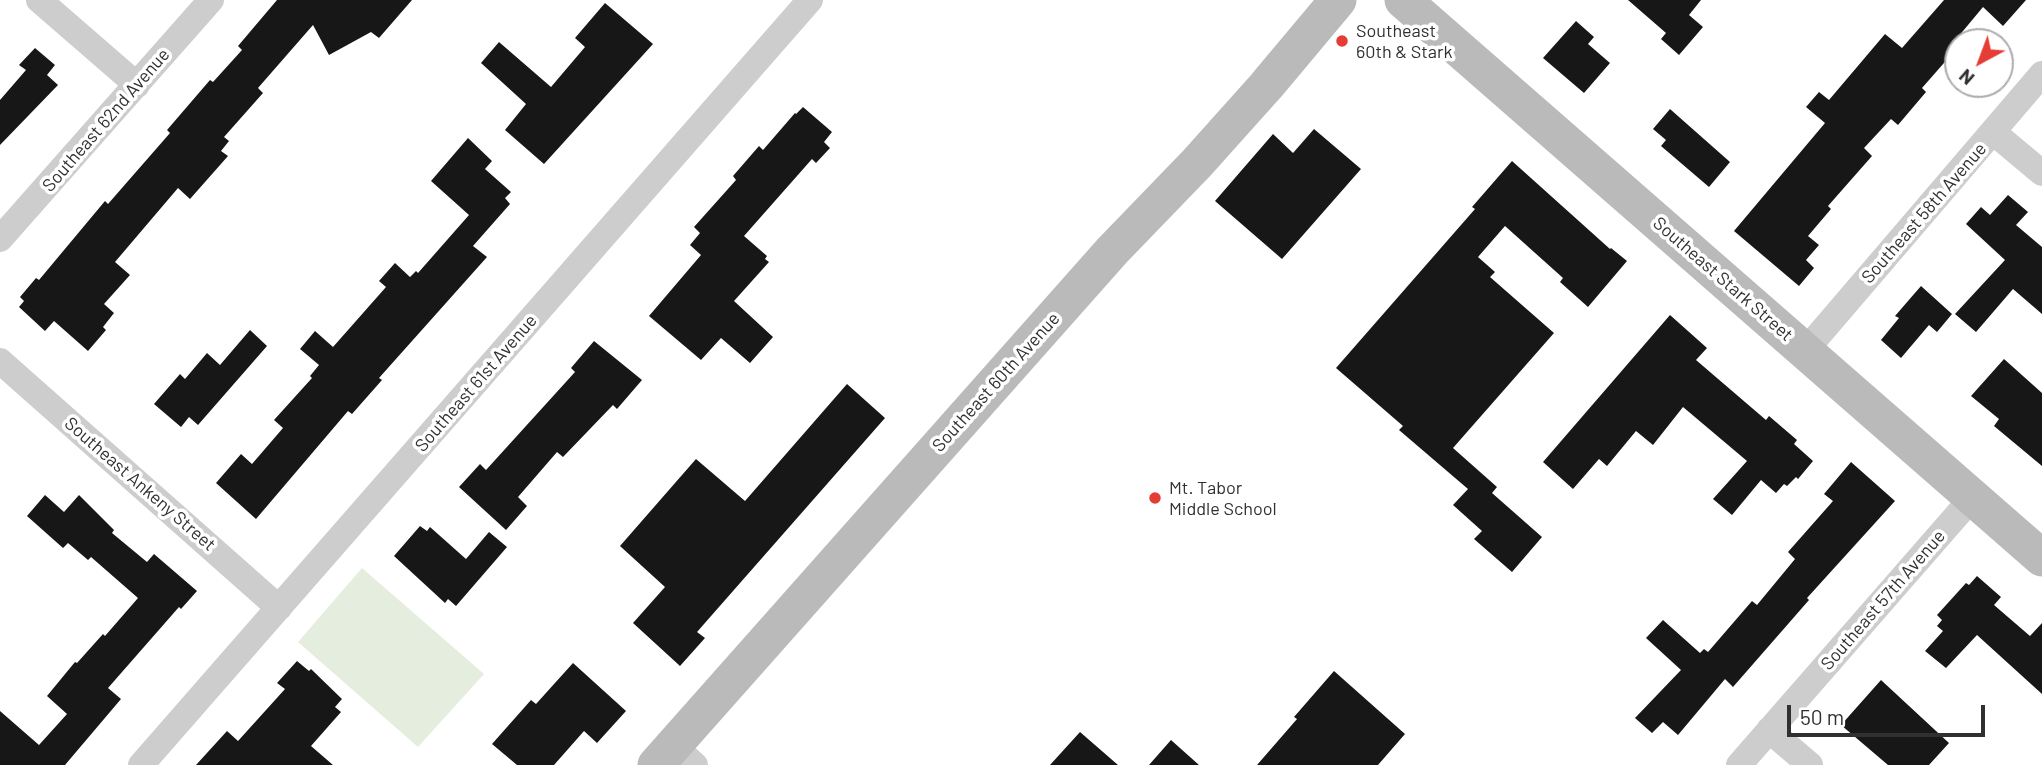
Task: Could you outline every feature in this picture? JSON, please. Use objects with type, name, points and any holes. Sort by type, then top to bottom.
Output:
[{"type":"main road","name":"Southeast 60th Avenue","points":[[675,758],[1112,251],[1240,114],[1338,0]]},
{"type":"main road","name":"Southeast Stark Street","points":[[1403,0],[2042,558]]},
{"type":"street","points":[[39,0],[137,85]]},
{"type":"street","name":"Southeast 62nd Avenue","points":[[0,239],[211,0]]},
{"type":"street","name":"Southeast 61st Avenue","points":[[141,765],[810,0]]},
{"type":"street","name":"Southeast 58th Avenue","points":[[1805,351],[2042,74]]},
{"type":"street","points":[[1993,132],[2042,173]]},
{"type":"street","name":"Southeast Ankeny Street","points":[[0,361],[279,607]]},
{"type":"street","name":"Southeast 57th Avenue","points":[[1739,765],[1972,498]]},
{"type":"street","points":[[1769,730],[1810,765]]},
{"type":"green space","points":[[362,568],[484,674],[418,747],[298,642]]},
{"type":"building","points":[[277,0],[412,0],[379,38],[371,32],[329,55],[313,25],[258,88],[263,93],[224,137],[229,141],[221,151],[228,156],[190,199],[178,188],[115,262],[130,275],[104,304],[114,313],[103,327],[106,330],[88,351],[54,321],[45,331],[19,307],[24,301],[20,297],[36,278],[39,280],[105,201],[108,204],[170,133],[167,130],[210,80],[213,82],[242,50],[238,46]]},
{"type":"building","points":[[1628,0],[1701,0],[1689,15],[1703,27],[1679,55],[1661,39],[1666,33]]},
{"type":"building","points":[[1944,0],[2026,0],[2003,26],[1983,7],[1966,28],[1944,28],[1944,63],[1922,88],[1926,92],[1898,125],[1891,119],[1864,148],[1872,156],[1828,206],[1831,209],[1808,236],[1819,245],[1806,260],[1814,268],[1799,286],[1734,231],[1825,123],[1806,107],[1819,92],[1829,100],[1885,34],[1902,48]]},
{"type":"building","points":[[605,3],[653,44],[544,164],[505,130],[526,104],[481,63],[499,42],[551,87],[585,47],[575,38]]},
{"type":"building","points":[[1576,21],[1594,37],[1588,44],[1610,63],[1584,93],[1543,58]]},
{"type":"building","points":[[35,48],[55,65],[47,75],[58,85],[0,145],[0,100],[26,70],[19,65]]},
{"type":"building","points":[[803,107],[832,132],[824,142],[830,148],[816,163],[812,159],[744,236],[767,256],[765,259],[769,262],[734,301],[773,337],[750,363],[721,338],[701,360],[649,316],[701,255],[690,245],[700,233],[694,227],[736,180],[733,176],[759,146],[763,150]]},
{"type":"building","points":[[1670,109],[1730,162],[1709,187],[1661,146],[1666,140],[1653,129]]},
{"type":"building","points":[[1314,129],[1361,169],[1282,259],[1215,201],[1273,134],[1293,153]]},
{"type":"building","points":[[468,138],[492,161],[485,169],[511,192],[505,198],[510,204],[473,246],[487,257],[379,378],[382,380],[352,414],[348,411],[256,519],[216,483],[241,454],[252,464],[283,428],[274,420],[312,378],[310,376],[319,365],[300,349],[315,331],[333,347],[386,287],[379,281],[395,263],[410,277],[416,271],[418,273],[469,215],[431,181]]},
{"type":"building","points":[[1512,161],[1627,261],[1588,307],[1560,282],[1563,278],[1505,226],[1478,257],[1495,272],[1490,277],[1554,333],[1453,448],[1497,487],[1492,493],[1542,537],[1512,572],[1474,539],[1482,531],[1453,505],[1468,489],[1399,430],[1403,426],[1336,368],[1475,209],[1472,207]]},
{"type":"building","points":[[2008,195],[2028,212],[2016,225],[2042,247],[2042,314],[2013,289],[1976,332],[1955,314],[2005,260],[1966,224],[1981,207],[1990,215]]},
{"type":"building","points":[[1921,286],[1952,314],[1937,332],[1929,325],[1901,358],[1881,340],[1899,318],[1895,316]]},
{"type":"building","points":[[1670,315],[1707,348],[1696,360],[1766,420],[1769,416],[1797,440],[1794,444],[1813,461],[1798,479],[1796,477],[1787,486],[1784,484],[1776,493],[1761,480],[1732,515],[1713,499],[1747,461],[1683,407],[1653,445],[1636,431],[1607,466],[1599,459],[1573,489],[1543,462]]},
{"type":"building","points":[[250,330],[267,346],[198,425],[189,417],[181,427],[154,404],[180,374],[185,379],[207,353],[220,365]]},
{"type":"building","points":[[594,341],[642,380],[617,409],[613,405],[563,457],[557,452],[518,497],[527,506],[506,530],[459,487],[480,464],[486,470],[575,372],[571,368]]},
{"type":"building","points":[[2004,359],[2042,393],[2042,466],[1994,426],[1999,419],[1971,396]]},
{"type":"building","points":[[847,384],[885,418],[697,632],[705,638],[680,666],[633,623],[665,587],[620,546],[696,459],[745,501]]},
{"type":"building","points":[[1851,462],[1895,501],[1807,598],[1809,600],[1733,687],[1725,679],[1678,735],[1663,722],[1652,733],[1635,718],[1681,670],[1646,638],[1663,620],[1700,653],[1704,649],[1708,652],[1752,601],[1757,605],[1795,559],[1788,552],[1833,501],[1824,494]]},
{"type":"building","points":[[45,495],[64,512],[79,495],[114,530],[112,533],[147,562],[154,554],[197,591],[181,609],[179,607],[108,688],[121,699],[65,765],[0,765],[0,711],[39,745],[67,714],[47,696],[75,662],[77,663],[103,634],[105,636],[138,598],[91,557],[88,560],[68,543],[63,548],[27,516]]},
{"type":"building","points":[[420,526],[427,531],[430,527],[466,559],[489,532],[507,547],[456,606],[448,599],[445,603],[394,556]]},
{"type":"building","points":[[1977,576],[2001,597],[1994,605],[2030,636],[2042,623],[2042,694],[1977,635],[1946,668],[1925,651],[1943,631],[1937,626],[1942,620],[1937,615],[1966,583],[1969,585]]},
{"type":"building","points":[[297,661],[309,671],[311,669],[342,699],[335,707],[341,712],[311,746],[333,765],[196,765],[227,731],[238,741],[285,689],[277,683]]},
{"type":"building","points":[[573,663],[626,711],[597,743],[584,731],[554,765],[517,765],[492,744],[531,700],[536,704]]},
{"type":"building","points":[[1334,671],[1405,734],[1378,765],[1257,765],[1297,719],[1294,717]]},
{"type":"building","points":[[1881,680],[1949,743],[1929,765],[1888,765],[1841,725]]},
{"type":"building","points":[[1080,732],[1118,765],[1050,765]]},
{"type":"building","points":[[1171,740],[1199,765],[1149,765]]},
{"type":"place","name":"Southeast 60th & Stark","points":[[1342,41]]},
{"type":"place","name":"Mt. Tabor Middle School","points":[[1155,498]]}]
